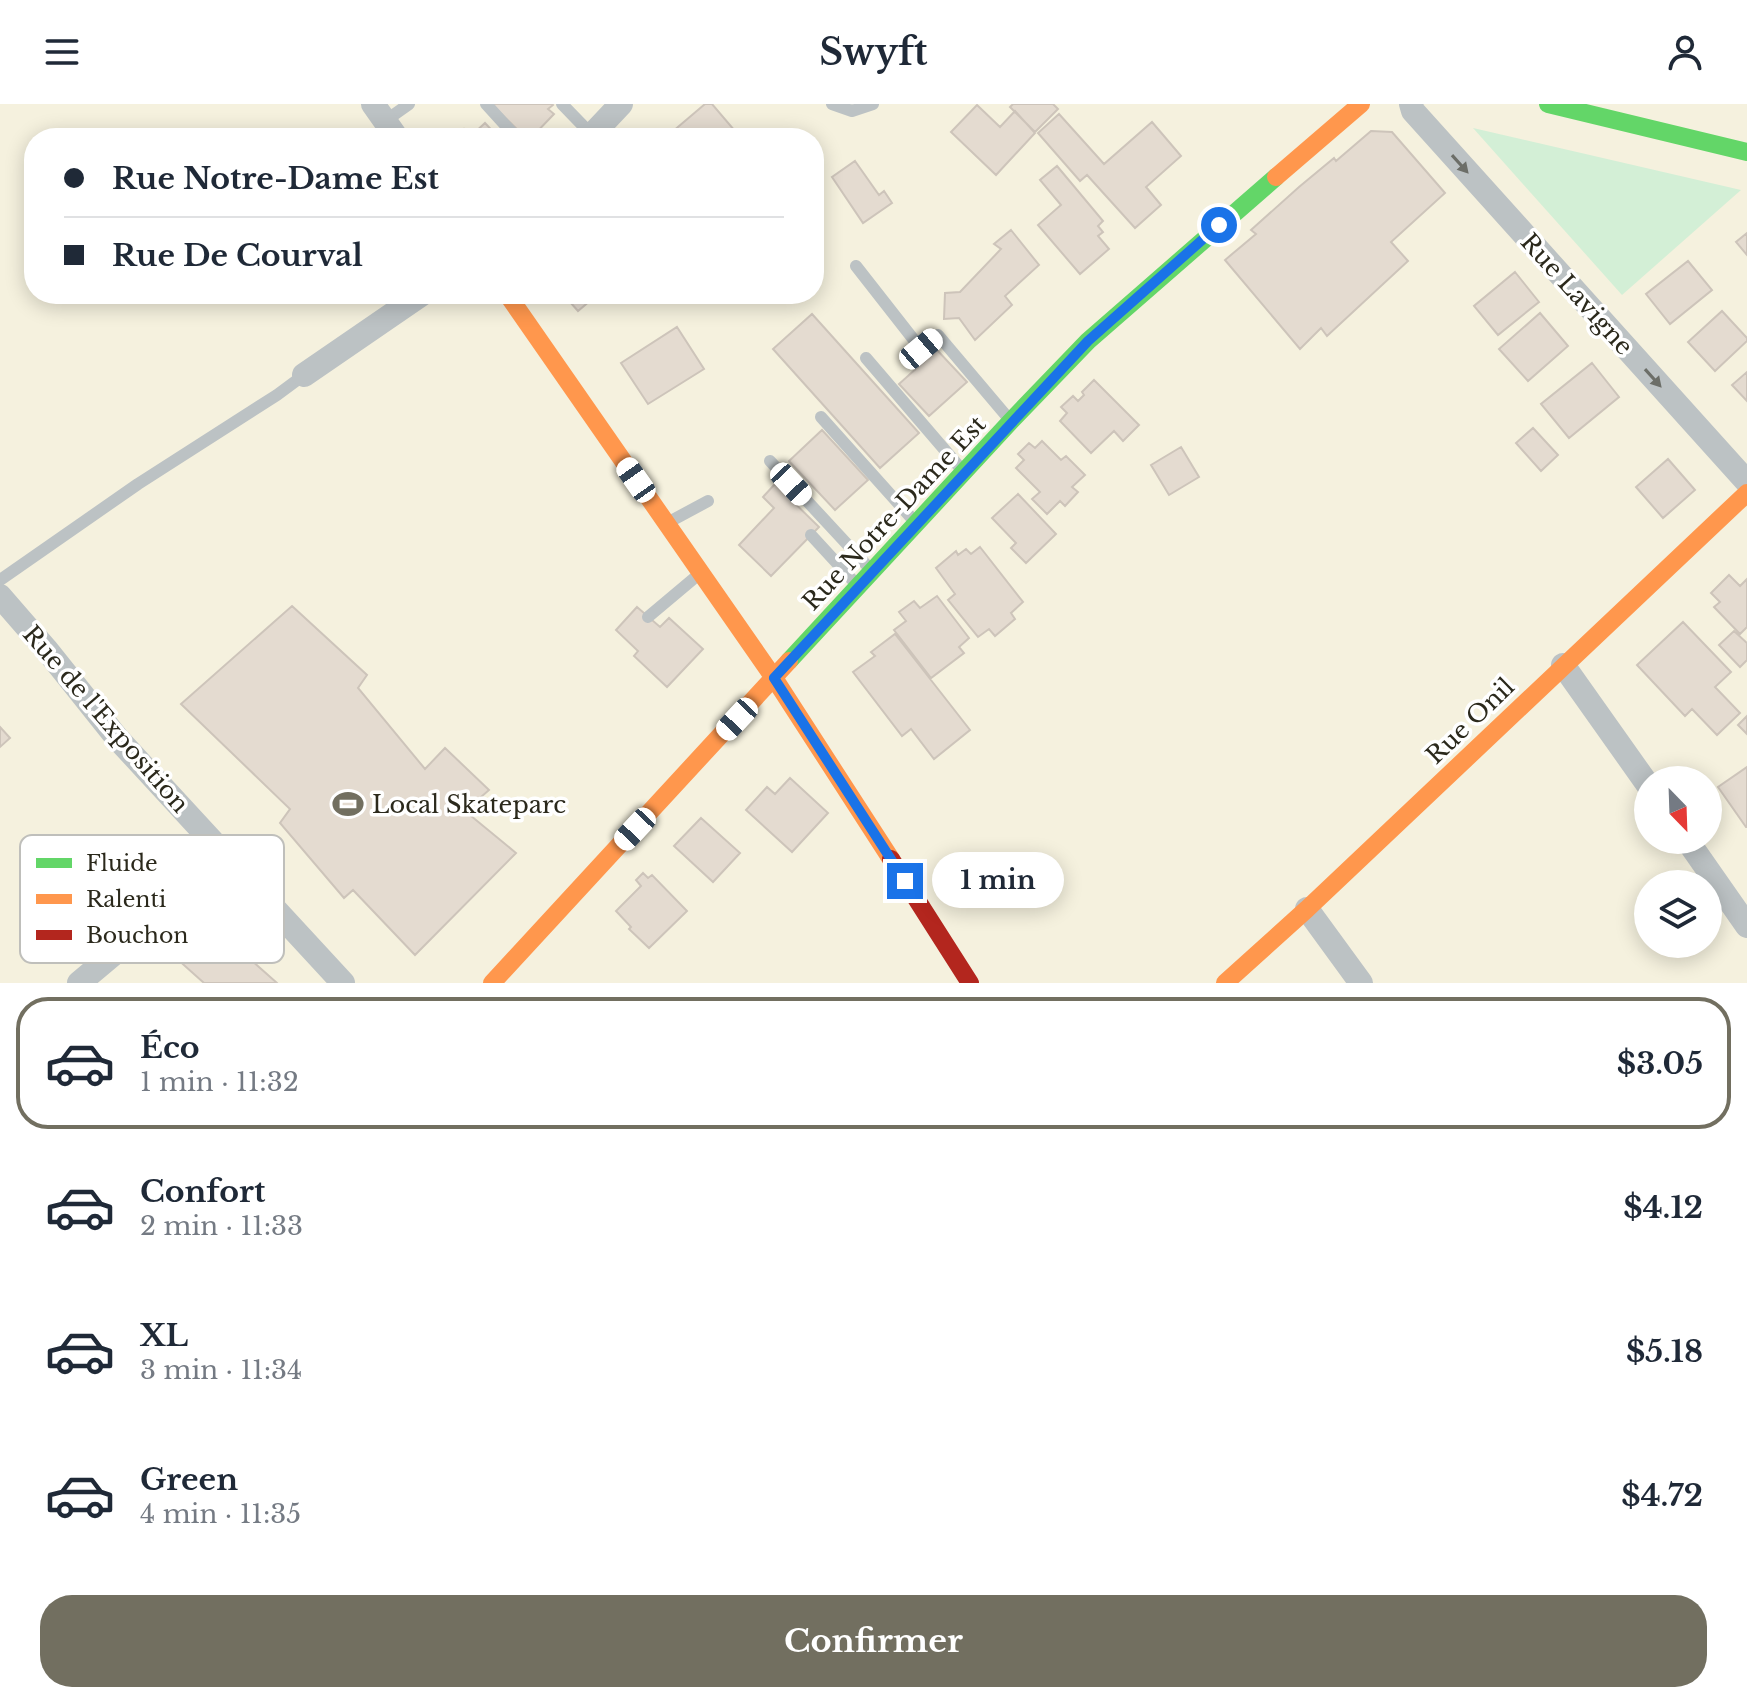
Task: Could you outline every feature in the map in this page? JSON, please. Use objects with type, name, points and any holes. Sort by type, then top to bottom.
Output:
[{"type":"street","points":[[599,128],[621,104]]},
{"type":"street","name":"Rue Notre-Dame Est","points":[[492,983],[515,974],[774,678],[1088,341],[1361,104]]},
{"type":"street","name":"Rue Lavigne","points":[[1411,104],[1413,111],[1747,482]]},
{"type":"street","points":[[1548,104],[1747,152]]},
{"type":"street","points":[[304,375],[407,304]]},
{"type":"street","points":[[514,304],[774,678],[970,983]]},
{"type":"street","name":"Rue Onil","points":[[1225,983],[1747,493]]},
{"type":"street","name":"Rue de l'Exposition","points":[[0,596],[117,738],[207,835]]},
{"type":"street","points":[[1563,665],[1635,766]]},
{"type":"street","points":[[1697,854],[1747,926]]},
{"type":"street","points":[[1307,909],[1361,983]]},
{"type":"street","name":"Rue de l'Exposition","points":[[284,919],[343,983]]},
{"type":"street","points":[[79,983],[103,963]]},
{"type":"lane","points":[[385,121],[409,104]]},
{"type":"lane","points":[[486,104],[508,128]]},
{"type":"lane","points":[[562,104],[583,128]]},
{"type":"lane","points":[[832,104],[852,111],[873,104]]},
{"type":"lane","points":[[856,266],[921,349],[938,335],[1011,421]]},
{"type":"lane","points":[[866,358],[964,473]]},
{"type":"lane","points":[[0,580],[138,484],[304,375]]},
{"type":"lane","points":[[821,417],[917,525]]},
{"type":"lane","points":[[770,461],[873,573]]},
{"type":"lane","points":[[667,524],[708,501]]},
{"type":"lane","points":[[811,535],[859,587]]},
{"type":"lane","points":[[648,617],[701,573]]},
{"type":"green space","points":[[1473,128],[1741,190],[1622,295]]},
{"type":"building","points":[[491,104],[553,105],[548,109],[554,114],[541,128],[516,128]]},
{"type":"building","points":[[705,104],[712,104],[732,128],[677,128]]},
{"type":"building","points":[[1013,104],[1053,104],[1058,109],[1035,132],[1010,107]]},
{"type":"building","points":[[977,105],[1000,127],[1015,111],[1035,133],[996,175],[951,132]]},
{"type":"building","points":[[1059,114],[1104,164],[1152,122],[1181,156],[1146,187],[1161,205],[1135,228],[1087,175],[1080,181],[1038,133]]},
{"type":"building","points":[[1371,131],[1392,132],[1445,193],[1391,242],[1408,261],[1327,336],[1321,328],[1300,349],[1225,260],[1256,234],[1251,230],[1299,187]]},
{"type":"building","points":[[855,161],[879,195],[884,191],[892,203],[863,223],[832,177]]},
{"type":"building","points":[[1057,166],[1103,221],[1098,226],[1103,232],[1098,236],[1109,249],[1080,274],[1038,225],[1061,205],[1040,180]]},
{"type":"building","points":[[1011,230],[1039,265],[1005,296],[1012,305],[975,340],[959,318],[944,319],[945,293],[960,292],[1001,249],[994,244]]},
{"type":"building","points":[[1747,233],[1747,255],[1736,242]]},
{"type":"building","points":[[1688,261],[1712,290],[1670,324],[1646,294]]},
{"type":"building","points":[[1515,272],[1539,302],[1498,335],[1474,306]]},
{"type":"building","points":[[572,304],[586,304],[578,311]]},
{"type":"building","points":[[1722,311],[1747,341],[1715,371],[1688,342]]},
{"type":"building","points":[[1540,313],[1568,346],[1528,381],[1499,349]]},
{"type":"building","points":[[812,314],[919,433],[880,468],[773,349]]},
{"type":"building","points":[[677,327],[704,369],[648,404],[621,363]]},
{"type":"building","points":[[937,350],[967,382],[929,416],[899,384]]},
{"type":"building","points":[[1592,363],[1619,397],[1569,438],[1541,404]]},
{"type":"building","points":[[1747,372],[1747,401],[1732,385]]},
{"type":"building","points":[[1094,380],[1139,425],[1123,441],[1114,431],[1091,453],[1060,421],[1067,413],[1061,407],[1073,396],[1078,401]]},
{"type":"building","points":[[1533,428],[1558,455],[1541,471],[1516,443]]},
{"type":"building","points":[[822,430],[868,480],[835,510],[789,461]]},
{"type":"building","points":[[1042,441],[1061,460],[1066,456],[1085,475],[1072,487],[1078,492],[1065,506],[1060,501],[1047,514],[1032,499],[1040,492],[1016,468],[1024,460],[1018,454],[1029,443],[1035,448]]},
{"type":"building","points":[[1181,447],[1199,477],[1169,495],[1151,465]]},
{"type":"building","points":[[1668,459],[1695,490],[1663,518],[1636,487]]},
{"type":"building","points":[[775,484],[819,527],[771,576],[739,545],[774,508],[763,497]]},
{"type":"building","points":[[1018,494],[1056,534],[1026,563],[1011,548],[1016,543],[992,518]]},
{"type":"building","points":[[980,547],[1023,602],[1011,613],[1015,619],[995,636],[989,629],[978,637],[948,600],[955,594],[936,568],[956,551],[958,555],[966,549],[971,554]]},
{"type":"building","points":[[1729,575],[1740,586],[1747,579],[1747,627],[1740,634],[1714,607],[1720,602],[1711,593]]},
{"type":"building","points":[[937,596],[969,638],[959,647],[964,653],[931,678],[894,630],[906,621],[899,612],[914,601],[920,608]]},
{"type":"building","points":[[292,606],[367,675],[358,688],[425,769],[445,748],[489,790],[465,811],[516,853],[415,955],[353,890],[344,898],[280,823],[290,809],[181,704]]},
{"type":"building","points":[[637,607],[660,627],[669,618],[703,649],[667,687],[634,656],[638,651],[616,630]]},
{"type":"building","points":[[1683,622],[1731,672],[1715,687],[1740,713],[1717,735],[1692,709],[1685,716],[1637,665]]},
{"type":"building","points":[[1734,631],[1747,643],[1747,660],[1740,667],[1719,645]]},
{"type":"building","points":[[895,634],[970,730],[934,759],[911,729],[902,736],[853,672],[875,656],[871,652]]},
{"type":"building","points":[[1747,716],[1747,734],[1738,725]]},
{"type":"building","points":[[0,727],[10,738],[0,747]]},
{"type":"building","points":[[1747,767],[1747,827],[1722,793],[1722,784]]},
{"type":"building","points":[[790,778],[828,813],[792,852],[746,810],[767,787],[775,794]]},
{"type":"building","points":[[701,818],[740,853],[713,882],[674,846]]},
{"type":"building","points":[[643,873],[648,878],[652,875],[687,911],[649,948],[616,911],[641,886],[636,880]]},
{"type":"building","points":[[182,963],[254,963],[277,983],[204,983]]},
{"type":"traffic: fast","points":[[1548,104],[1747,152]]},
{"type":"traffic: fast","points":[[789,661],[1088,341],[1276,177]]},
{"type":"traffic: slow","points":[[1276,177],[1361,104]]},
{"type":"traffic: slow","points":[[514,304],[774,678],[891,859]]},
{"type":"traffic: slow","points":[[1225,983],[1747,493]]},
{"type":"traffic: slow","points":[[492,983],[789,661]]},
{"type":"traffic: jam","points":[[891,859],[970,983]]},
{"type":"place","name":"Local Skateparc","points":[[348,804]]},
{"type":"route","points":[[905,881],[774,678],[1088,341],[1219,225]]}]
